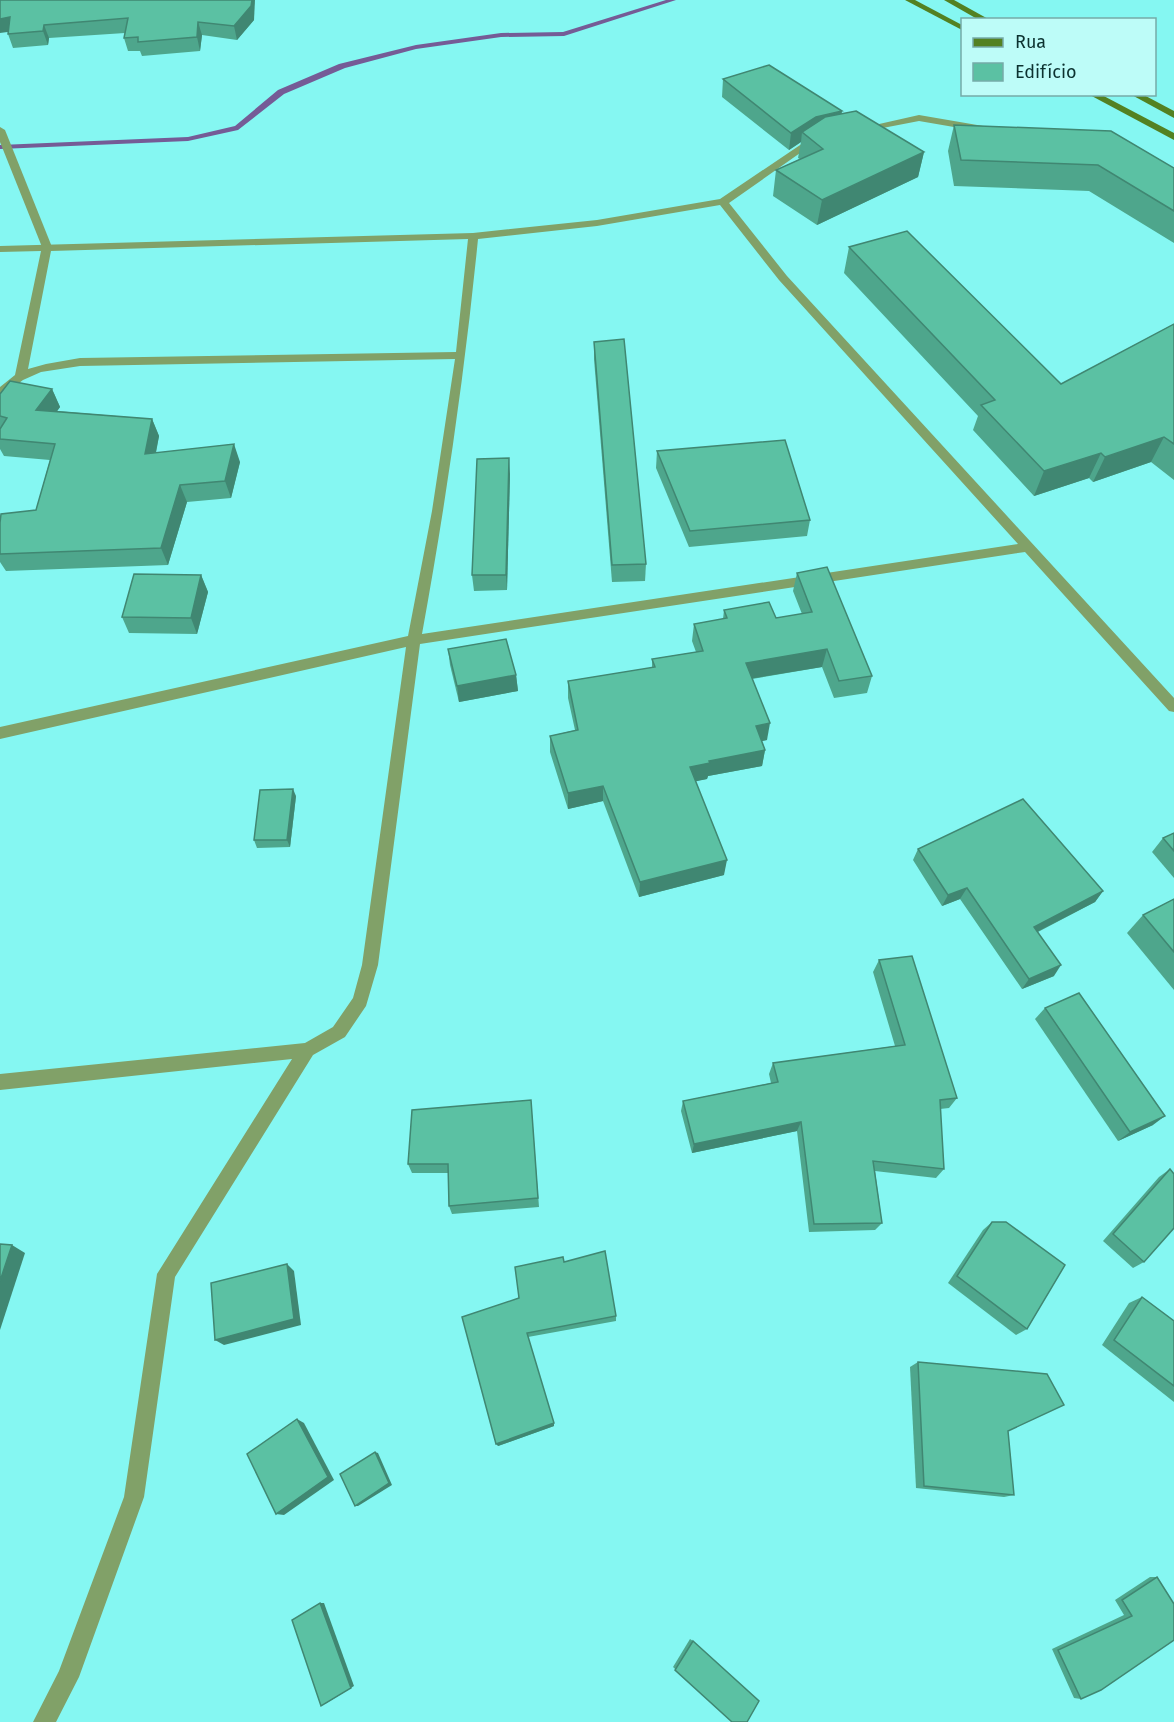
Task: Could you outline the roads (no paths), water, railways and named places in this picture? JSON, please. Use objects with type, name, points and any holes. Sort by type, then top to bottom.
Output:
[{"type":"main road","points":[[909,0],[961,27]]},
{"type":"main road","points":[[948,0],[982,18]]},
{"type":"main road","points":[[1096,96],[1174,137]]},
{"type":"main road","points":[[1138,96],[1174,115]]},
{"type":"street","points":[[851,131],[919,118],[989,130]]},
{"type":"street","points":[[0,130],[47,247],[21,375]]},
{"type":"street","points":[[0,249],[473,236],[597,223],[723,202],[817,138],[829,136]]},
{"type":"street","points":[[723,202],[783,278],[1174,707]]},
{"type":"street","points":[[0,1082],[307,1050],[339,1032],[360,1001],[370,965],[414,640],[438,511],[461,355],[473,236]]},
{"type":"street","points":[[0,393],[21,375],[48,366],[80,362],[461,355]]},
{"type":"street","points":[[0,733],[414,640],[1029,547]]},
{"type":"street","points":[[44,1722],[68,1677],[134,1497],[166,1274],[307,1050]]},
{"type":"waterway","points":[[0,147],[188,139],[238,128],[281,92],[342,66],[416,47],[501,35],[564,34],[673,0]]}]
